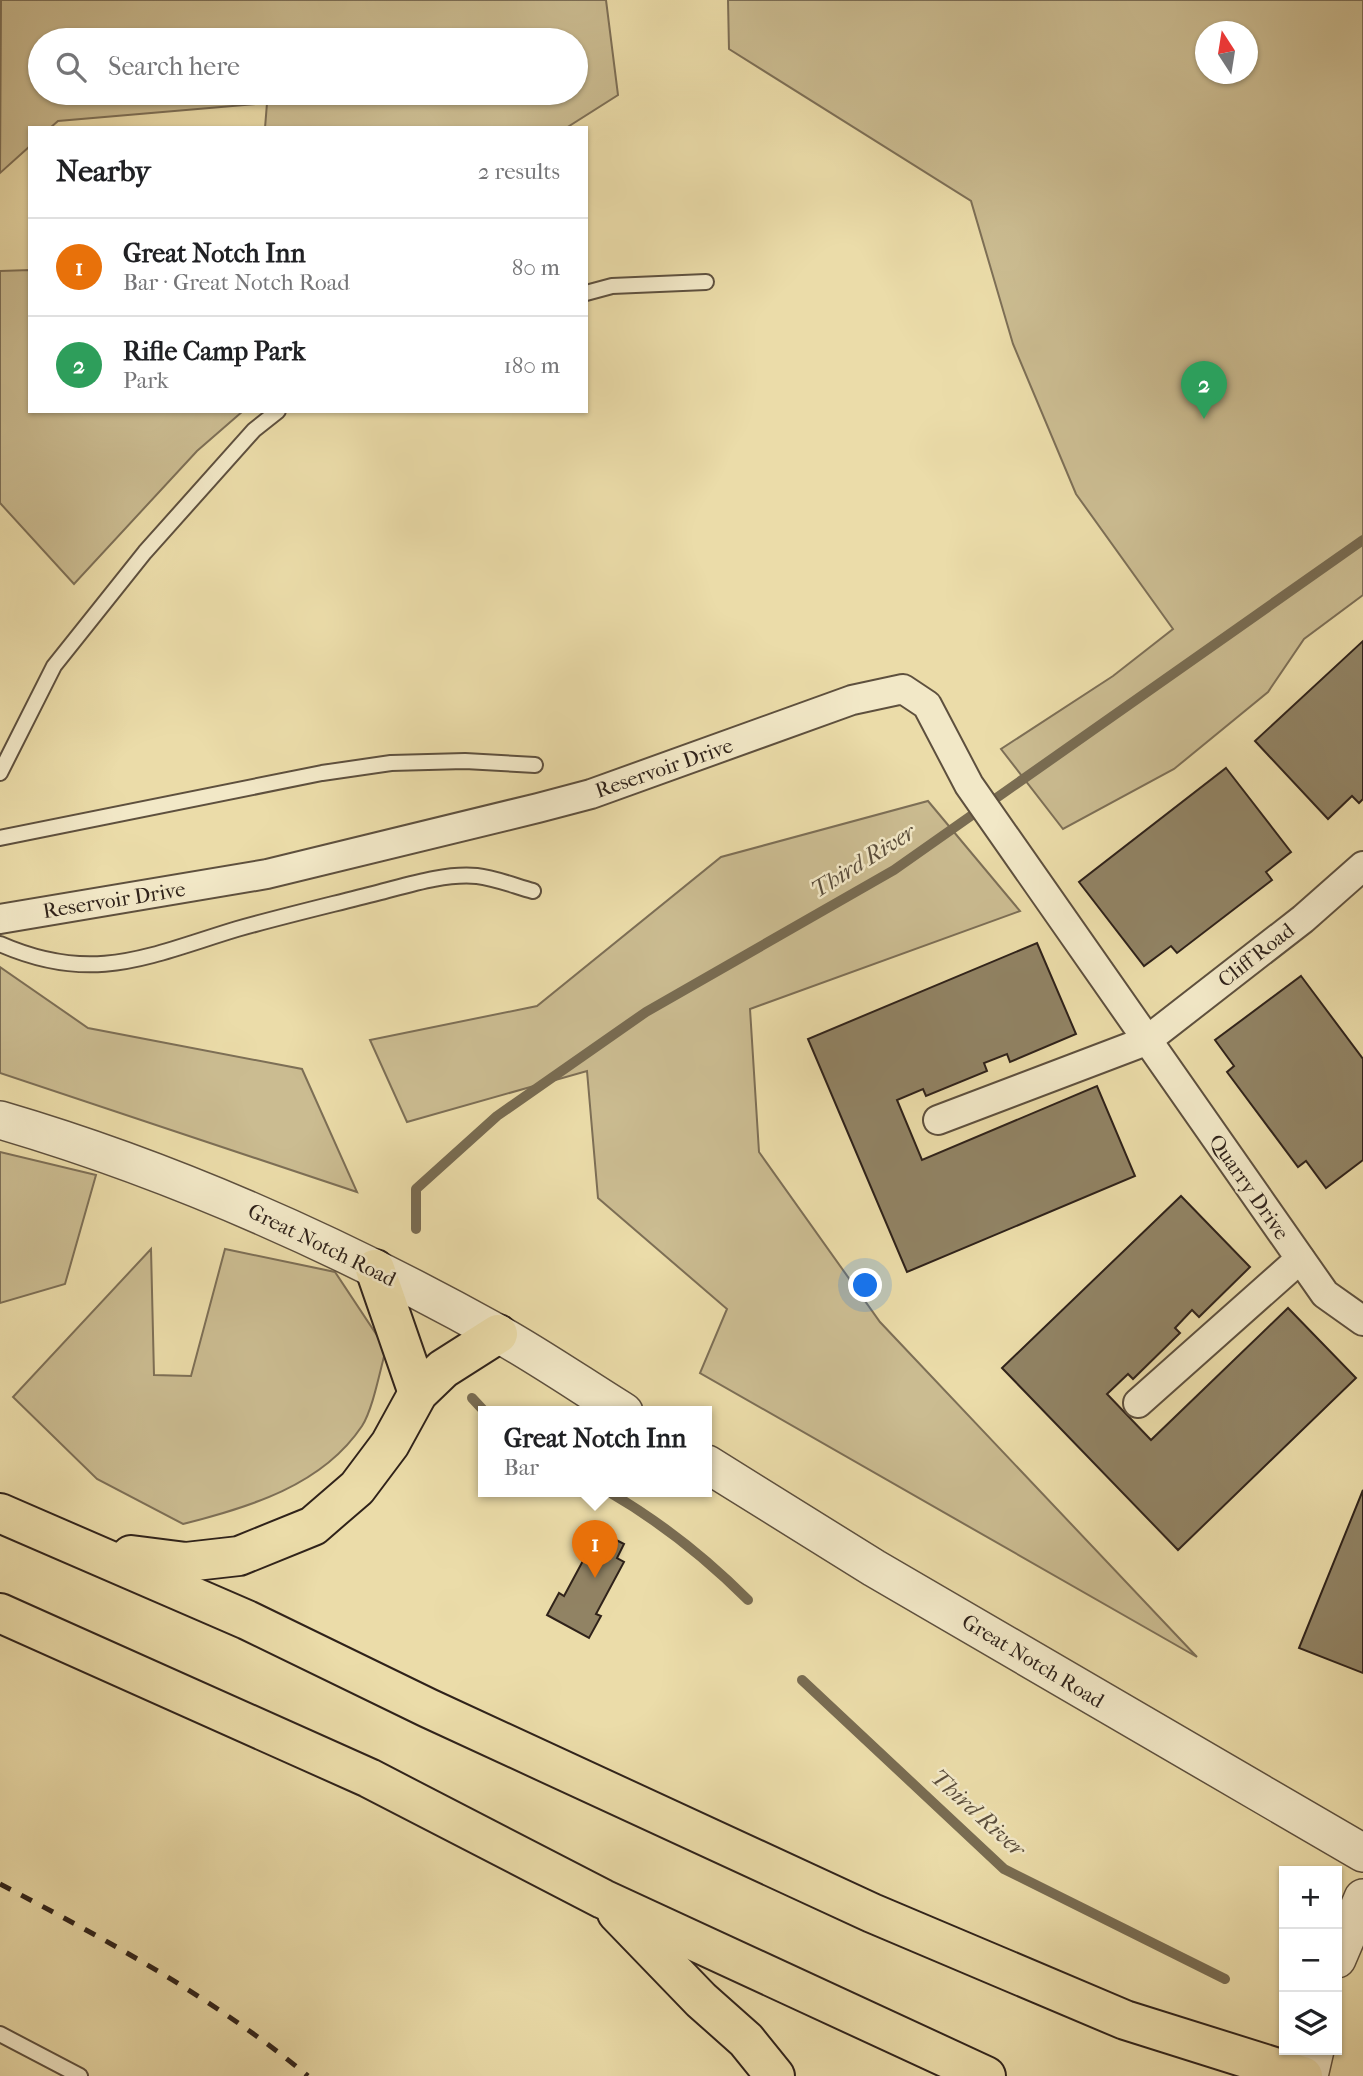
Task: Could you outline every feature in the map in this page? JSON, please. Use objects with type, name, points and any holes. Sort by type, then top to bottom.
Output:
[{"type":"highway","points":[[375,1269],[418,1393]]},
{"type":"highway","points":[[70,1541],[121,1553],[186,1562],[239,1556],[313,1527],[357,1488],[390,1444],[418,1393],[443,1369],[498,1334]]},
{"type":"highway","points":[[0,1513],[70,1541],[247,1620],[428,1708],[873,1913],[1125,2020],[1303,2076]]},
{"type":"highway","points":[[0,1614],[369,1778],[603,1899],[986,2076]]},
{"type":"highway","points":[[603,1899],[701,2000],[746,2039],[775,2076]]},
{"type":"street","name":"Reservoir Drive","points":[[0,919],[267,874],[538,808],[617,785],[852,700],[903,690],[927,705],[969,785],[1146,1041]]},
{"type":"street","name":"Cliff Road","points":[[938,1120],[1146,1041],[1303,919],[1363,866]]},
{"type":"street","name":"Quarry Drive","points":[[1146,1041],[1325,1294],[1363,1321]]},
{"type":"street","name":"Great Notch Road","points":[[0,1120],[136,1164],[217,1195],[375,1269],[498,1334],[614,1406]]},
{"type":"street","points":[[1138,1403],[1300,1259]]},
{"type":"street","name":"Great Notch Road","points":[[712,1467],[874,1568],[1363,1853]]},
{"type":"street","points":[[1342,1947],[1363,1898]]},
{"type":"street","points":[[1309,2076],[1314,2055]]},
{"type":"lane","points":[[588,292],[612,286],[706,282]]},
{"type":"lane","points":[[0,773],[54,666],[145,552],[254,430],[275,413]]},
{"type":"lane","points":[[0,838],[322,773],[391,762],[465,761],[536,765]]},
{"type":"lane","points":[[0,944],[52,962],[83,966],[121,964],[181,949],[279,918],[438,879],[477,876],[533,891]]},
{"type":"lane","points":[[0,2034],[80,2076]]},
{"type":"shaded area","points":[[1,0],[606,0],[618,95],[569,126],[265,126],[267,105],[588,105],[588,28],[28,28],[28,105],[244,105],[58,121],[52,126],[28,126],[28,148],[0,173]]},
{"type":"shaded area","points":[[728,0],[1363,0],[1363,595],[1304,639],[1268,692],[1174,769],[1063,829],[1001,749],[1113,676],[1173,629],[1076,494],[1013,344],[971,201],[729,49]]},
{"type":"shaded area","points":[[28,270],[28,413],[241,413],[197,451],[74,584],[0,503],[0,271]]},
{"type":"shaded area","points":[[928,801],[1020,911],[750,1009],[759,1152],[880,1322],[1197,1657],[700,1373],[727,1309],[598,1198],[587,1071],[407,1122],[370,1040],[537,1006],[721,857]]},
{"type":"shaded area","points":[[0,967],[88,1028],[302,1069],[357,1192],[0,1073]]},
{"type":"shaded area","points":[[0,1152],[96,1175],[65,1284],[0,1303]]},
{"type":"shaded area","points":[[151,1249],[154,1375],[191,1376],[225,1249],[335,1272],[386,1349],[366,1419],[346,1447],[305,1479],[282,1491],[233,1510],[183,1524],[97,1479],[13,1397]]},
{"type":"building","points":[[1363,641],[1363,799],[1359,803],[1352,796],[1328,819],[1255,741]]},
{"type":"building","points":[[1226,768],[1291,852],[1266,872],[1272,880],[1177,953],[1171,946],[1144,966],[1079,882]]},
{"type":"building","points":[[1037,943],[1076,1034],[1010,1062],[1007,1054],[984,1063],[987,1071],[926,1096],[923,1089],[897,1100],[922,1160],[1097,1086],[1135,1176],[907,1272],[808,1039]]},
{"type":"building","points":[[1301,976],[1363,1059],[1363,1160],[1326,1188],[1306,1161],[1298,1167],[1227,1072],[1234,1066],[1215,1040]]},
{"type":"building","points":[[1181,1196],[1250,1267],[1199,1317],[1192,1310],[1175,1328],[1180,1333],[1133,1379],[1128,1374],[1107,1394],[1151,1440],[1288,1308],[1356,1378],[1178,1550],[1002,1368]]},
{"type":"building","points":[[1363,1490],[1363,1673],[1299,1648]]},
{"type":"building","points":[[599,1531],[624,1544],[617,1558],[624,1562],[596,1614],[601,1616],[589,1638],[547,1615],[559,1593],[564,1596]]},
{"type":"waterway","name":"Third River","points":[[416,1229],[416,1189],[497,1116],[646,1012],[894,870],[1363,540]]},
{"type":"waterway","name":"Third River","points":[[472,1398],[479,1406]]},
{"type":"waterway","name":"Third River","points":[[617,1497],[682,1542],[748,1600]]},
{"type":"waterway","name":"Third River","points":[[802,1680],[1004,1869],[1225,1979]]},
{"type":"railway","points":[[0,1884],[159,1972],[235,2021],[308,2076]]},
{"type":"place","name":"Rifle Camp Park","points":[[1204,419]]},
{"type":"place","name":"Great Notch Inn","points":[[595,1578]]}]
